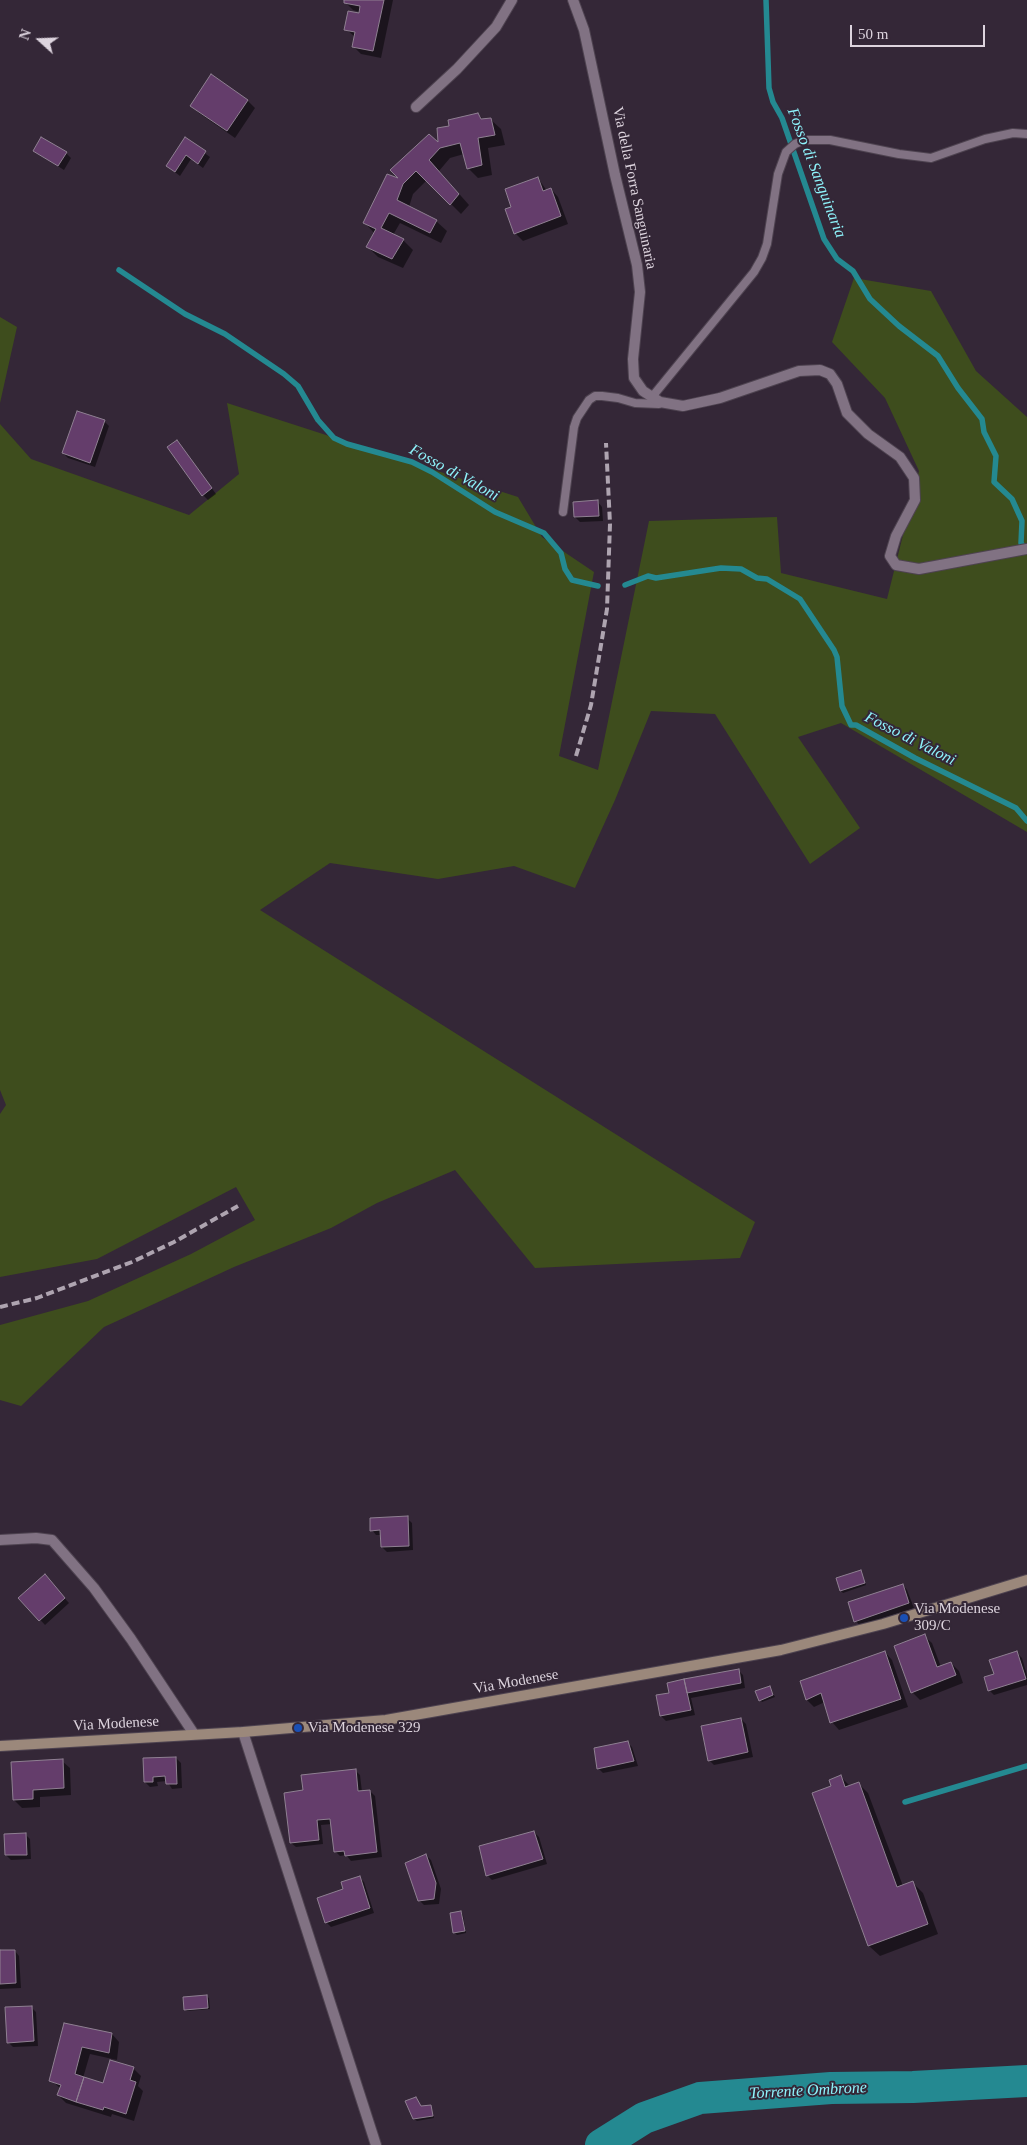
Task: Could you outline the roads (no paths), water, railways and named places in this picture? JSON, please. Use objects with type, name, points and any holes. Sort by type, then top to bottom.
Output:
[{"type":"street","points":[[416,107],[457,69],[496,27],[512,0]]},
{"type":"street","name":"Via della Forra Sanguinaria","points":[[573,0],[584,30],[615,175],[637,265],[640,292],[633,359],[634,378],[643,391],[656,400]]},
{"type":"street","points":[[656,400],[683,406],[720,398],[799,371],[820,370],[830,374],[837,384],[847,413],[868,434],[900,457],[914,478],[915,500],[896,536],[890,556],[896,564],[919,569],[1027,548]]},
{"type":"street","points":[[0,1540],[36,1538],[52,1540],[94,1588],[131,1639],[194,1734]]},
{"type":"street","name":"Via Modenese","points":[[0,1746],[243,1732],[386,1720],[781,1650],[883,1624],[1027,1580]]},
{"type":"street","points":[[243,1732],[376,2145]]},
{"type":"lane","points":[[563,512],[574,427],[577,418],[595,396],[618,398],[635,403],[660,404],[656,400],[754,272],[762,258],[767,244],[778,174],[786,152],[795,144],[804,140],[830,140],[899,154],[931,158],[985,139],[1013,133],[1027,134]]},
{"type":"waterway","name":"Fosso di Sanguinaria","points":[[766,0],[769,88],[773,102],[782,118],[824,239],[837,259],[853,271],[870,299],[899,326],[938,356],[958,388],[982,419],[984,432],[996,456],[994,482],[1012,499],[1022,521],[1021,543],[1027,551]]},
{"type":"waterway","name":"Fosso di Valoni","points":[[119,270],[185,314],[225,334],[284,374],[298,386],[318,420],[334,438],[347,444],[412,462],[432,472],[495,512],[544,533],[561,553],[565,569],[572,580],[598,586]]},
{"type":"waterway","name":"Fosso di Valoni","points":[[625,585],[648,576],[656,578],[721,568],[741,569],[757,578],[767,579],[800,599],[834,650],[837,657],[842,706],[851,725],[856,725],[915,758],[1016,808],[1027,821]]},
{"type":"waterway","points":[[905,1802],[1027,1766]]},
{"type":"waterway","name":"Torrente Ombrone","points":[[601,2145],[644,2118],[700,2098],[831,2088],[913,2087],[1027,2081]]},
{"type":"railway","points":[[576,756],[591,705],[607,609],[610,524],[606,443]]},
{"type":"railway","points":[[0,1307],[37,1298],[132,1262],[174,1242],[238,1206]]},
{"type":"place","name":"Via Modenese 309/C","points":[[904,1618]]},
{"type":"place","name":"Via Modenese 329","points":[[298,1728]]}]
